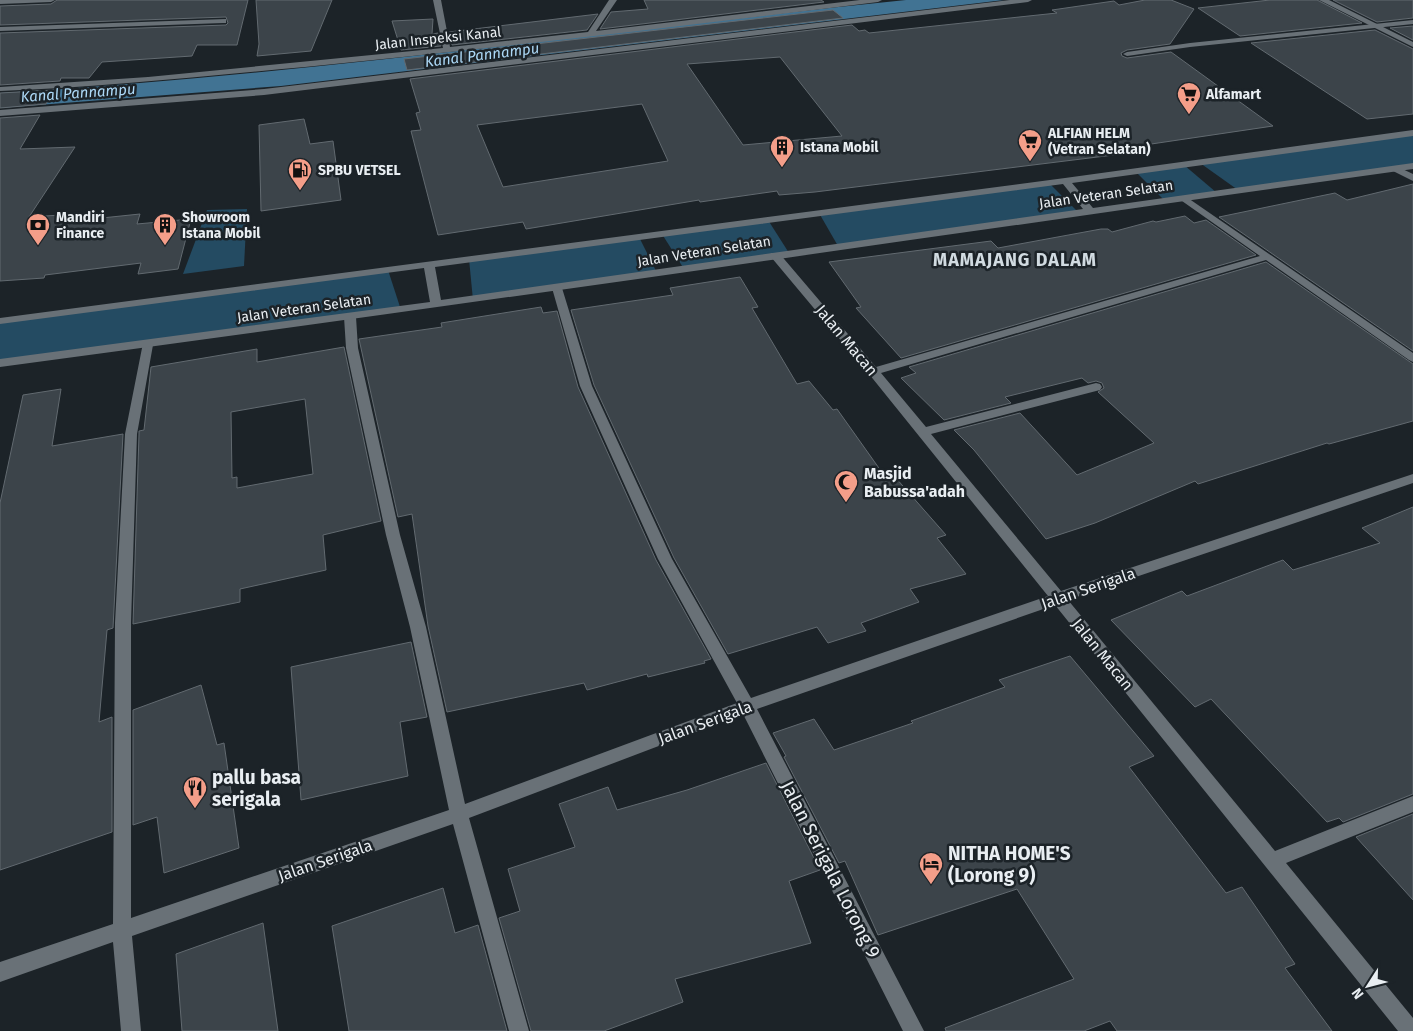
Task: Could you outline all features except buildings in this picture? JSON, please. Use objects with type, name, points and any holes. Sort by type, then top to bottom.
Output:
[{"type":"main road","name":"Jalan Veteran Selatan","points":[[0,321],[1064,181]]},
{"type":"street","points":[[0,2],[51,0]]},
{"type":"street","points":[[437,0],[447,50]]},
{"type":"street","points":[[591,34],[613,0]]},
{"type":"street","name":"Jalan Inspeksi Kanal","points":[[0,89],[94,84],[447,50],[834,3],[878,0]]},
{"type":"street","points":[[0,113],[264,92],[1028,0]]},
{"type":"street","points":[[1323,0],[1413,45]]},
{"type":"street","points":[[0,29],[223,21]]},
{"type":"street","points":[[1127,54],[1190,45],[1413,22]]},
{"type":"street","name":"Jalan Veteran Selatan","points":[[1064,181],[1413,133]]},
{"type":"street","name":"Jalan Veteran Selatan","points":[[0,363],[350,317],[775,255],[1413,166]]},
{"type":"street","points":[[1396,168],[1413,178]]},
{"type":"street","points":[[1064,181],[1090,211]]},
{"type":"street","points":[[1184,199],[1413,358]]},
{"type":"street","name":"Jalan Macan","points":[[775,255],[873,371],[1411,1031]]},
{"type":"street","points":[[873,371],[1267,258]]},
{"type":"street","points":[[429,264],[436,305]]},
{"type":"street","name":"Jalan Serigala Lorong 9","points":[[557,288],[586,386],[665,559],[748,706],[914,1031]]},
{"type":"street","points":[[350,317],[352,348],[392,535],[418,627],[459,814],[519,1031]]},
{"type":"street","points":[[131,1031],[122,930],[123,623],[131,434],[147,345]]},
{"type":"street","points":[[922,432],[1096,387]]},
{"type":"street","name":"Jalan Serigala","points":[[0,972],[459,814],[748,706],[1058,598],[1413,478]]},
{"type":"street","points":[[1271,861],[1413,804]]},
{"type":"shaded area","points":[[1413,133],[1413,166],[1238,190],[1200,163]]},
{"type":"shaded area","points":[[1184,165],[1217,193],[1165,201],[1135,171]]},
{"type":"shaded area","points":[[1049,183],[1078,212],[838,246],[819,213]]},
{"type":"shaded area","points":[[247,209],[244,266],[183,274],[207,210]]},
{"type":"shaded area","points":[[768,220],[789,253],[684,269],[662,234]]},
{"type":"shaded area","points":[[639,237],[657,273],[473,300],[469,259]]},
{"type":"shaded area","points":[[388,270],[401,310],[0,363],[0,321]]},
{"type":"water","name":"Kanal Pannampu","points":[[906,0],[1004,0],[281,86],[0,108],[0,93],[114,85],[340,64]]},
{"type":"place","name":"Alfamart","points":[[1189,115]]},
{"type":"place","name":"ALFIAN HELM (Vetran Selatan)","points":[[1030,162]]},
{"type":"place","name":"Istana Mobil","points":[[782,168]]},
{"type":"place","name":"SPBU VETSEL","points":[[300,191]]},
{"type":"place","name":"Mandiri Finance","points":[[38,246]]},
{"type":"place","name":"Showroom Istana Mobil","points":[[165,246]]},
{"type":"place","name":"Masjid Babussa'adah","points":[[846,503]]},
{"type":"place","name":"pallu basa serigala","points":[[195,809]]},
{"type":"place","name":"NITHA HOME'S (Lorong 9)","points":[[931,885]]},
{"type":"district","name":"MAMAJANG DALAM","points":[[1015,260]]}]
